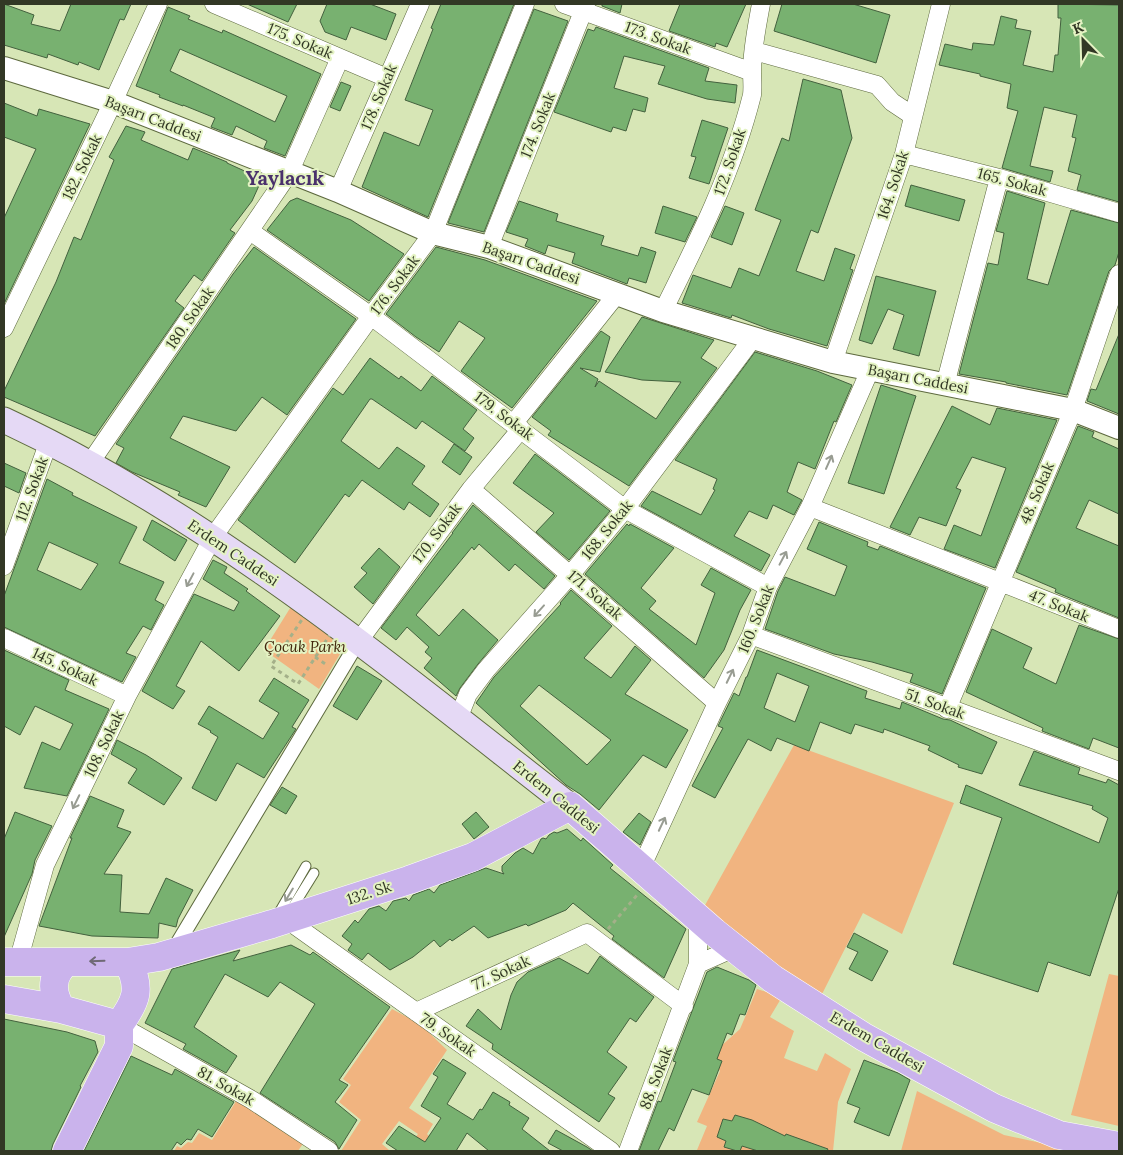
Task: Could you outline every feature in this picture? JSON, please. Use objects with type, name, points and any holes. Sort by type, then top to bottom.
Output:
[{"type":"main road","name":"Erdem Caddesi","points":[[4,420],[90,463],[213,537],[358,642],[570,806],[698,918],[773,979],[864,1037],[994,1108],[1058,1135],[1119,1146]]},
{"type":"main road","name":"132. Sk","points":[[128,962],[166,954],[279,922],[409,880],[473,857],[570,806]]},
{"type":"main road","points":[[137,988],[166,954]]},
{"type":"main road","points":[[11,962],[128,962],[135,974],[137,988],[134,1002],[119,1025],[119,1046],[66,1151]]},
{"type":"main road","points":[[61,1009],[56,1001],[54,984],[57,971],[65,963]]},
{"type":"main road","points":[[4,999],[61,1009],[119,1025]]},
{"type":"street","name":"182. Sokak","points":[[6,318],[113,102],[158,4]]},
{"type":"street","name":"175. Sokak","points":[[214,4],[387,78]]},
{"type":"street","name":"178. Sokak","points":[[338,191],[420,4]]},
{"type":"street","name":"176. Sokak","points":[[213,537],[371,316],[433,234],[525,4]]},
{"type":"street","name":"173. Sokak","points":[[564,4],[585,8],[752,72]]},
{"type":"street","name":"172. Sokak","points":[[664,311],[715,204],[740,135],[752,92],[755,32],[761,4]]},
{"type":"street","name":"164. Sokak","points":[[833,362],[904,154],[939,4]]},
{"type":"street","name":"174. Sokak","points":[[489,247],[585,8]]},
{"type":"street","points":[[754,51],[876,85],[892,102],[913,116]]},
{"type":"street","name":"180. Sokak","points":[[90,463],[289,173],[340,58]]},
{"type":"street","name":"Başarı Caddesi","points":[[4,68],[113,102],[338,191],[433,234],[489,247],[664,311],[833,362],[1072,410],[1119,428]]},
{"type":"street","name":"165. Sokak","points":[[904,154],[999,178],[1119,212]]},
{"type":"street","points":[[945,385],[999,178]]},
{"type":"street","name":"179. Sokak","points":[[250,231],[371,316],[625,509],[768,587]]},
{"type":"street","name":"48. Sokak","points":[[947,709],[1072,410],[1119,274]]},
{"type":"street","name":"170. Sokak","points":[[358,642],[618,294]]},
{"type":"street","name":"168. Sokak","points":[[458,719],[472,688],[625,509],[753,338]]},
{"type":"street","name":"160. Sokak","points":[[647,873],[717,703],[751,635],[768,587],[810,507],[870,370]]},
{"type":"street","name":"112. Sokak","points":[[4,566],[49,441]]},
{"type":"street","name":"171. Sokak","points":[[471,489],[571,574],[717,703]]},
{"type":"street","name":"47. Sokak","points":[[810,507],[1119,630]]},
{"type":"street","name":"108. Sokak","points":[[11,962],[45,865],[127,696],[213,537]]},
{"type":"street","name":"51. Sokak","points":[[751,635],[1119,771]]},
{"type":"street","name":"145. Sokak","points":[[4,638],[127,696]]},
{"type":"street","points":[[166,954],[358,642]]},
{"type":"street","name":"88. Sokak","points":[[628,1151],[684,1006],[698,964],[698,918]]},
{"type":"street","name":"79. Sokak","points":[[279,922],[416,1012],[611,1151]]},
{"type":"street","points":[[592,937],[684,1006]]},
{"type":"street","name":"77. Sokak","points":[[416,1012],[592,937]]},
{"type":"street","points":[[698,964],[734,948]]},
{"type":"street","name":"81. Sokak","points":[[119,1025],[252,1100],[329,1151]]},
{"type":"lane","points":[[279,922],[306,866]]},
{"type":"lane","points":[[279,922],[314,873]]},
{"type":"path","points":[[305,614],[331,633],[298,684],[271,666],[305,614]]},
{"type":"path","points":[[592,937],[647,873]]},
{"type":"green space","name":"Çocuk Parkı","points":[[292,605],[346,644],[319,689],[264,650]]},
{"type":"green space","points":[[794,745],[954,803],[902,934],[863,913],[819,1000],[704,907]]},
{"type":"green space","points":[[1109,974],[1119,976],[1119,1126],[1071,1115]]},
{"type":"green space","points":[[757,989],[782,997],[770,1017],[794,1031],[784,1058],[817,1071],[825,1053],[851,1069],[838,1102],[833,1151],[697,1150],[707,1126],[697,1122],[720,1071],[715,1065],[720,1047],[740,1029]]},
{"type":"green space","points":[[392,1009],[420,1024],[447,1050],[409,1108],[433,1124],[427,1134],[430,1137],[421,1151],[406,1151],[418,1134],[399,1121],[382,1144],[388,1151],[341,1151],[361,1120],[339,1102],[351,1085],[343,1079]]},
{"type":"green space","points":[[917,1091],[1004,1135],[1078,1151],[901,1151]]},
{"type":"green space","points":[[238,1098],[304,1142],[298,1151],[174,1151],[177,1146],[181,1148],[188,1142],[192,1143],[199,1133],[212,1140]]},
{"type":"building","points":[[4,4],[34,15],[31,24],[60,31],[71,4],[131,4],[124,20],[120,19],[99,70],[79,62],[78,65],[48,54],[47,58],[4,45]]},
{"type":"building","points":[[247,4],[297,4],[288,22]]},
{"type":"building","points":[[327,4],[370,4],[396,14],[386,40],[351,27],[346,40],[325,32],[320,21]]},
{"type":"building","points":[[441,4],[514,4],[428,217],[362,187],[384,132],[419,146],[433,110],[405,100]]},
{"type":"building","points":[[602,4],[622,4],[620,13],[602,6]]},
{"type":"building","points":[[680,4],[746,4],[727,47],[716,43],[715,47],[669,31]]},
{"type":"building","points":[[782,4],[853,4],[890,15],[876,63],[774,31]]},
{"type":"building","points":[[1058,4],[1119,5],[1119,202],[1077,190],[1081,175],[1068,171],[1076,138],[1072,137],[1077,115],[1044,107],[1030,166],[1053,171],[1050,182],[1002,168],[1018,111],[1007,108],[1011,84],[980,76],[980,74],[939,65],[945,44],[972,50],[973,43],[994,45],[1001,16],[1017,20],[1015,28],[1031,31],[1023,65],[1053,72],[1055,55],[1058,55],[1061,18],[1058,18]]},
{"type":"building","points":[[168,7],[190,16],[188,19],[222,33],[223,30],[321,74],[285,156],[264,148],[267,141],[236,126],[232,135],[211,127],[215,118],[159,97],[160,95],[136,86]],"holes":[[[180,49],[287,96],[275,122],[170,71]]]},
{"type":"building","points":[[534,9],[568,21],[484,232],[448,223]]},
{"type":"building","points":[[596,27],[709,68],[705,81],[737,85],[735,103],[707,99],[658,84],[665,66],[624,56],[614,88],[648,98],[645,112],[633,109],[626,131],[613,127],[611,132],[554,112],[588,29],[594,31]]},
{"type":"building","points":[[803,79],[841,90],[852,138],[818,233],[811,230],[796,271],[824,281],[835,248],[855,255],[850,269],[853,270],[827,346],[769,329],[732,315],[731,318],[682,303],[693,275],[731,288],[739,268],[759,276],[781,220],[755,210],[782,138],[789,141]]},
{"type":"building","points":[[341,82],[351,86],[340,111],[330,107]]},
{"type":"building","points":[[4,103],[37,116],[39,109],[90,124],[4,304],[4,218],[36,149],[4,137]]},
{"type":"building","points":[[702,120],[728,128],[709,184],[689,178],[696,157],[691,156]]},
{"type":"building","points":[[126,126],[145,132],[141,140],[188,160],[193,148],[262,179],[252,201],[230,230],[235,233],[202,281],[194,275],[175,301],[184,308],[95,436],[4,397],[4,391],[56,282],[74,237],[81,240],[114,160],[109,157]]},
{"type":"building","points":[[911,185],[965,200],[959,221],[905,206]]},
{"type":"building","points":[[1007,191],[1045,203],[1027,279],[1048,285],[1071,210],[1119,223],[1119,252],[1115,265],[1109,271],[1067,395],[959,374],[988,263],[998,265],[1004,233],[996,231]]},
{"type":"building","points":[[297,198],[351,220],[404,254],[369,301],[267,230],[290,201]]},
{"type":"building","points":[[519,201],[558,214],[556,221],[604,236],[601,245],[638,256],[641,247],[656,252],[646,283],[629,278],[627,284],[572,263],[575,253],[548,245],[545,254],[525,246],[528,239],[506,232]]},
{"type":"building","points":[[663,206],[697,217],[685,242],[655,233]]},
{"type":"building","points":[[725,206],[744,213],[732,245],[711,237]]},
{"type":"building","points":[[254,247],[356,319],[287,415],[262,397],[236,431],[183,416],[170,438],[230,467],[206,507],[178,495],[180,492],[132,472],[116,463],[124,448],[116,444],[233,274]]},
{"type":"building","points":[[436,247],[485,260],[597,301],[512,408],[461,371],[485,338],[459,321],[439,352],[386,314]]},
{"type":"building","points":[[876,276],[936,291],[919,356],[893,349],[904,315],[888,309],[872,344],[859,340]]},
{"type":"building","points":[[642,317],[714,340],[701,358],[717,368],[629,486],[548,435],[551,431],[532,417],[601,331],[610,337],[600,372],[580,368],[598,379],[595,387],[599,381],[656,419],[681,382],[642,380],[605,372]]},
{"type":"building","points":[[1119,334],[1119,414],[1087,401],[1091,389],[1096,390]]},
{"type":"building","points":[[755,352],[817,371],[852,385],[836,422],[834,421],[815,469],[798,462],[787,492],[802,500],[794,515],[773,505],[767,519],[749,511],[734,536],[770,555],[761,571],[641,506],[652,491],[701,515],[715,490],[713,489],[717,479],[675,460]]},
{"type":"building","points":[[370,358],[399,379],[401,376],[421,391],[432,376],[477,410],[463,429],[474,438],[465,451],[422,421],[416,429],[370,399],[341,441],[379,469],[397,447],[425,466],[412,484],[439,504],[430,517],[409,502],[404,510],[362,480],[349,497],[345,494],[295,563],[238,520],[333,388],[343,395]]},
{"type":"building","points":[[881,385],[916,396],[884,494],[848,483]]},
{"type":"building","points":[[952,406],[990,425],[997,408],[1057,420],[995,568],[944,549],[954,525],[981,536],[1006,468],[972,457],[956,488],[961,490],[946,526],[919,517],[910,535],[890,527]]},
{"type":"building","points":[[1078,426],[1094,432],[1092,437],[1119,449],[1119,514],[1089,500],[1076,528],[1119,546],[1119,618],[1055,592],[1056,589],[1016,572]]},
{"type":"building","points":[[454,444],[472,457],[460,475],[442,462]]},
{"type":"building","points":[[535,454],[610,511],[569,560],[536,532],[554,513],[513,483]]},
{"type":"building","points":[[4,463],[26,473],[19,493],[4,486]]},
{"type":"building","points":[[47,479],[73,493],[72,495],[137,527],[119,563],[164,582],[155,600],[164,605],[151,630],[143,626],[126,653],[136,657],[122,682],[4,627],[4,596]],"holes":[[[49,542],[98,564],[81,590],[37,570]]]},
{"type":"building","points":[[473,505],[555,576],[544,589],[515,564],[509,571],[479,544],[474,550],[472,547],[416,615],[439,636],[463,609],[498,640],[460,688],[456,696],[424,668],[432,658],[425,652],[429,647],[407,627],[396,640],[381,628]]},
{"type":"building","points":[[152,520],[187,540],[175,561],[143,540]]},
{"type":"building","points":[[819,522],[868,542],[867,546],[878,550],[880,546],[986,588],[942,694],[910,682],[913,674],[872,662],[834,654],[765,629],[778,591],[785,577],[835,596],[847,566],[807,549]]},
{"type":"building","points":[[627,524],[674,548],[641,588],[656,601],[649,609],[696,645],[715,593],[701,585],[711,568],[751,590],[740,610],[724,650],[704,678],[585,574]]},
{"type":"building","points":[[379,548],[400,567],[373,604],[354,587],[367,573],[361,568]]},
{"type":"building","points":[[213,560],[227,567],[224,573],[248,589],[246,591],[280,616],[239,671],[201,641],[176,686],[185,691],[173,709],[142,691],[194,594],[234,611],[239,602],[203,579]]},
{"type":"building","points":[[571,590],[612,626],[584,658],[611,678],[635,646],[651,660],[625,694],[688,730],[666,768],[643,755],[599,810],[566,785],[476,703],[494,677]],"holes":[[[539,685],[611,740],[587,765],[520,706]]]},
{"type":"building","points":[[1079,625],[1119,639],[1119,748],[1093,738],[1089,749],[1042,731],[1043,728],[966,692],[992,629],[1032,648],[1023,668],[1056,684]]},
{"type":"building","points":[[4,650],[69,680],[65,690],[109,709],[67,796],[24,788],[42,742],[60,750],[73,724],[35,706],[20,735],[4,726]]},
{"type":"building","points":[[757,650],[867,691],[865,698],[900,709],[902,702],[943,719],[950,720],[997,742],[982,774],[958,767],[959,765],[928,750],[930,746],[884,729],[883,733],[855,724],[851,734],[820,722],[809,751],[777,738],[771,751],[748,739],[715,798],[692,786],[723,728],[718,726],[734,693],[739,696]],"holes":[[[777,673],[809,686],[795,722],[764,708]]]},
{"type":"building","points":[[357,666],[382,681],[357,720],[333,706]]},
{"type":"building","points":[[274,678],[309,700],[292,727],[296,729],[264,778],[237,763],[216,801],[192,788],[218,737],[198,724],[209,706],[263,739],[279,713],[259,701]]},
{"type":"building","points":[[117,740],[146,755],[182,778],[164,805],[128,783],[137,769],[111,754]]},
{"type":"building","points":[[1034,751],[1080,768],[1078,774],[1106,783],[1108,779],[1119,785],[1119,888],[1090,976],[1048,962],[1038,992],[953,964],[1002,818],[960,803],[966,785],[1099,843],[1108,818],[1092,809],[1093,806],[1019,785]]},
{"type":"building","points":[[282,787],[297,796],[286,814],[270,805]]},
{"type":"building","points":[[90,796],[124,810],[117,827],[131,832],[104,874],[122,875],[120,912],[149,914],[166,878],[193,890],[178,919],[176,927],[159,923],[158,938],[92,936],[39,926],[72,838],[70,838]]},
{"type":"building","points":[[15,812],[52,826],[35,860],[32,874],[4,937],[4,839]]},
{"type":"building","points":[[476,812],[489,827],[474,839],[462,824]]},
{"type":"building","points":[[639,813],[651,822],[640,845],[623,832]]},
{"type":"building","points":[[567,829],[581,841],[583,838],[613,865],[610,868],[686,929],[664,978],[612,939],[614,936],[573,903],[566,910],[528,926],[526,924],[488,938],[474,926],[452,941],[450,939],[440,947],[434,940],[413,957],[390,970],[368,953],[362,960],[348,950],[352,944],[342,936],[355,920],[358,923],[369,909],[379,906],[386,911],[393,901],[406,898],[409,901],[413,895],[429,889],[434,893],[440,885],[486,868],[504,874],[502,866],[515,853],[523,848],[533,854],[541,839],[546,839],[554,832],[557,833]]},
{"type":"building","points":[[854,933],[888,951],[872,981],[849,969],[858,952],[847,947]]},
{"type":"building","points":[[291,945],[310,955],[313,952],[390,1007],[339,1080],[348,1085],[335,1102],[357,1120],[339,1149],[335,1142],[260,1093],[315,1004],[280,982],[268,997],[225,974],[194,1027],[237,1056],[226,1073],[183,1049],[186,1044],[145,1023],[172,969],[240,950],[233,961]]},
{"type":"building","points":[[600,956],[654,997],[636,1022],[630,1018],[607,1052],[627,1067],[608,1094],[615,1098],[599,1122],[492,1049],[493,1044],[466,1026],[478,1009],[501,1030],[511,995],[517,982],[528,972],[559,958],[588,974]]},
{"type":"building","points":[[717,967],[749,980],[756,985],[745,1015],[740,1014],[732,1035],[727,1033],[717,1059],[722,1061],[709,1095],[692,1089],[674,1131],[669,1128],[658,1151],[639,1151],[658,1101],[661,1102],[676,1062],[673,1061],[707,972]]},
{"type":"building","points":[[4,1019],[67,1032],[95,1041],[98,1052],[80,1086],[51,1151],[4,1151]]},
{"type":"building","points":[[131,1056],[172,1075],[175,1069],[234,1102],[212,1137],[198,1129],[191,1140],[187,1139],[181,1145],[177,1142],[171,1151],[84,1151]]},
{"type":"building","points":[[443,1059],[466,1073],[447,1104],[473,1120],[480,1109],[482,1110],[493,1092],[510,1102],[509,1105],[529,1118],[522,1129],[550,1151],[489,1151],[467,1133],[456,1151],[398,1151],[386,1143],[399,1126],[425,1142],[441,1118],[421,1106],[438,1077],[433,1074]]},
{"type":"building","points":[[864,1060],[898,1073],[910,1080],[889,1136],[854,1122],[860,1108],[847,1103]]},
{"type":"building","points":[[735,1115],[752,1120],[785,1136],[786,1134],[828,1149],[827,1151],[758,1151],[742,1146],[740,1151],[737,1151],[724,1147],[726,1141],[717,1137],[723,1119],[732,1121]]},
{"type":"building","points":[[556,1130],[593,1151],[563,1151],[548,1143]]},
{"type":"district","name":"Yaylacık","points":[[285,178]]}]
